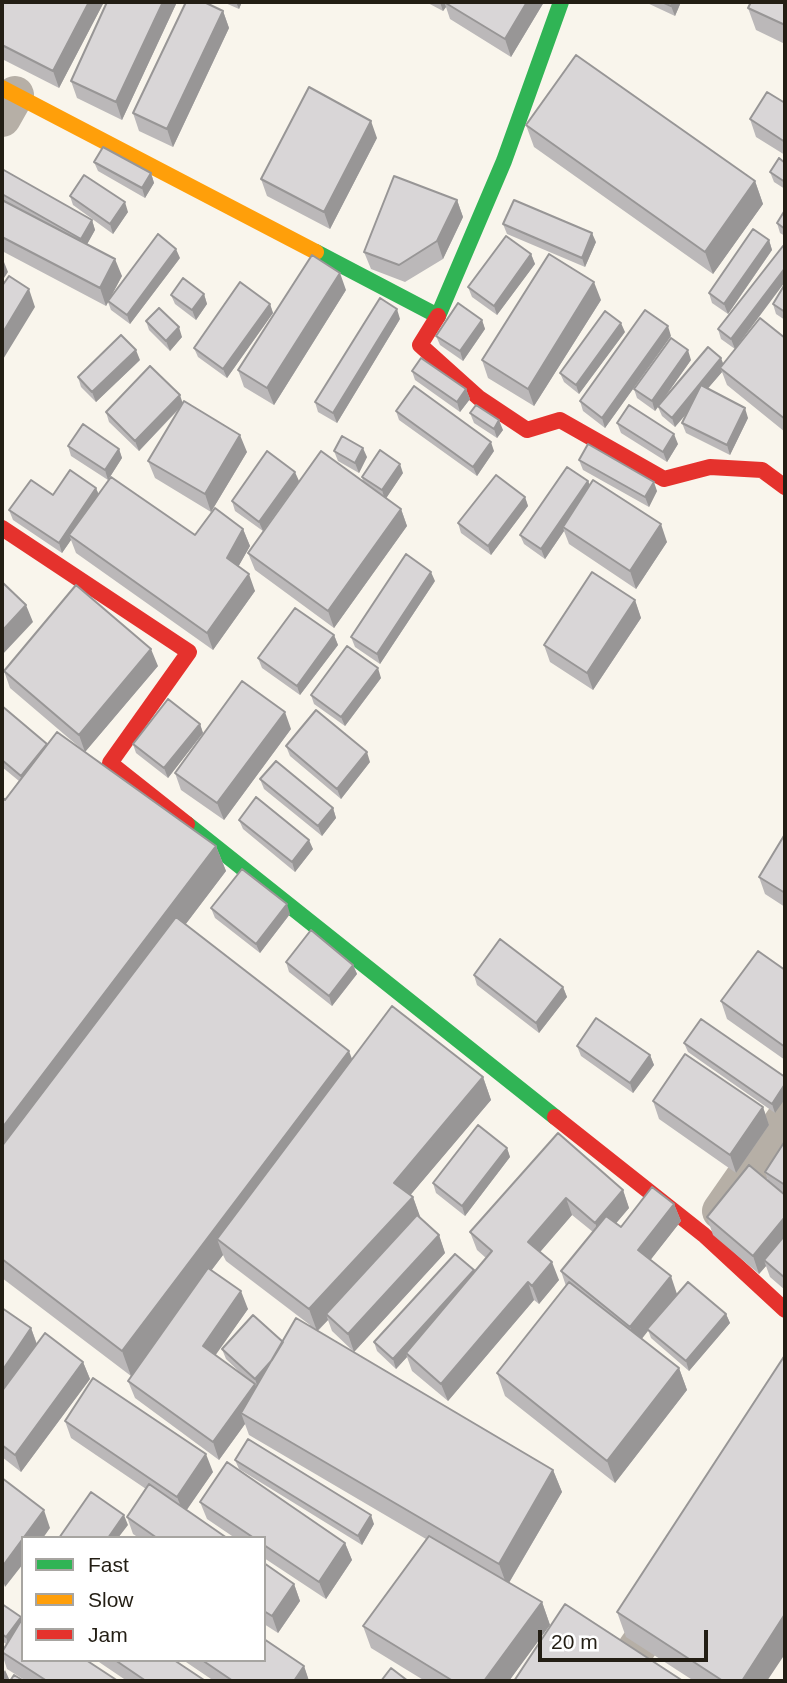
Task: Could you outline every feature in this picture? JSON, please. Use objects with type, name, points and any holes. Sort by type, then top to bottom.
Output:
[{"type":"street","points":[[561,2],[504,161],[438,317],[420,345],[480,398],[527,430],[560,420],[664,479],[710,467],[762,470],[785,487]]},
{"type":"street","points":[[6,100],[438,317]]},
{"type":"street","points":[[2,528],[189,652],[110,764],[704,1235],[785,1310]]},
{"type":"street","points":[[704,1235],[785,1119]]},
{"type":"street","points":[[614,1681],[692,1569]]},
{"type":"building","points":[[2,2],[89,2],[53,71],[2,45]]},
{"type":"building","points":[[107,2],[163,2],[116,102],[71,81]]},
{"type":"building","points":[[186,2],[204,2],[223,11],[167,129],[133,113]]},
{"type":"building","points":[[444,2],[527,2],[505,39]]},
{"type":"building","points":[[751,2],[785,2],[785,25],[748,8]]},
{"type":"building","points":[[576,55],[755,181],[705,252],[526,125]]},
{"type":"building","points":[[309,87],[371,121],[324,212],[261,179]]},
{"type":"building","points":[[767,92],[785,103],[785,142],[750,119]]},
{"type":"building","points":[[103,147],[151,173],[142,188],[94,162]]},
{"type":"building","points":[[779,158],[785,163],[785,182],[770,172]]},
{"type":"building","points":[[2,169],[92,220],[81,239],[2,194]]},
{"type":"building","points":[[84,175],[125,202],[110,224],[70,196]]},
{"type":"building","points":[[394,176],[457,200],[437,241],[399,265],[364,252]]},
{"type":"building","points":[[2,200],[115,259],[100,288],[2,237]]},
{"type":"building","points":[[514,200],[592,233],[582,258],[503,224]]},
{"type":"building","points":[[785,210],[785,229],[777,223]]},
{"type":"building","points":[[753,229],[769,240],[724,304],[709,293]]},
{"type":"building","points":[[158,234],[176,249],[127,315],[108,301]]},
{"type":"building","points":[[506,236],[531,254],[494,306],[468,287]]},
{"type":"building","points":[[783,246],[785,268],[731,339],[718,329]]},
{"type":"building","points":[[549,254],[594,282],[528,389],[482,360]]},
{"type":"building","points":[[312,255],[340,273],[267,388],[238,370]]},
{"type":"building","points":[[9,276],[29,289],[2,334],[2,286]]},
{"type":"building","points":[[183,278],[204,294],[192,310],[171,295]]},
{"type":"building","points":[[240,282],[270,304],[223,369],[194,348]]},
{"type":"building","points":[[785,284],[785,312],[773,304]]},
{"type":"building","points":[[380,298],[397,309],[333,413],[315,402]]},
{"type":"building","points":[[458,303],[482,320],[460,351],[436,336]]},
{"type":"building","points":[[159,308],[179,327],[166,341],[146,321]]},
{"type":"building","points":[[645,310],[668,326],[602,418],[580,401]]},
{"type":"building","points":[[605,311],[621,323],[576,385],[560,373]]},
{"type":"building","points":[[760,318],[785,338],[785,419],[720,368]]},
{"type":"building","points":[[121,335],[136,350],[92,392],[78,377]]},
{"type":"building","points":[[671,338],[688,350],[652,401],[634,389]]},
{"type":"building","points":[[708,347],[721,358],[672,418],[658,406]]},
{"type":"building","points":[[421,358],[466,389],[457,402],[412,371]]},
{"type":"building","points":[[150,366],[180,395],[135,441],[106,412]]},
{"type":"building","points":[[701,385],[745,408],[727,445],[682,423]]},
{"type":"building","points":[[414,386],[491,442],[473,467],[396,411]]},
{"type":"building","points":[[184,401],[240,435],[205,494],[148,461]]},
{"type":"building","points":[[476,405],[499,420],[494,429],[470,413]]},
{"type":"building","points":[[629,405],[674,434],[663,452],[617,423]]},
{"type":"building","points":[[83,424],[119,449],[105,470],[68,446]]},
{"type":"building","points":[[342,436],[363,448],[355,463],[334,451]]},
{"type":"building","points":[[588,444],[654,482],[645,497],[579,460]]},
{"type":"building","points":[[380,450],[400,464],[382,490],[362,477]]},
{"type":"building","points":[[267,451],[295,472],[259,522],[232,501]]},
{"type":"building","points":[[321,451],[401,509],[328,611],[248,553]]},
{"type":"building","points":[[567,467],[588,481],[541,549],[520,535]]},
{"type":"building","points":[[70,470],[96,488],[59,543],[9,510],[31,480],[53,495]]},
{"type":"building","points":[[496,475],[525,497],[488,546],[458,523]]},
{"type":"building","points":[[111,477],[195,535],[215,508],[243,529],[227,558],[249,574],[207,633],[69,535]]},
{"type":"building","points":[[593,480],[661,524],[630,571],[563,527]]},
{"type":"building","points":[[406,554],[431,572],[377,654],[351,637]]},
{"type":"building","points":[[592,572],[635,600],[587,673],[544,645]]},
{"type":"building","points":[[2,582],[26,605],[2,631]]},
{"type":"building","points":[[76,585],[151,649],[79,735],[4,671]]},
{"type":"building","points":[[295,608],[334,635],[297,686],[258,658]]},
{"type":"building","points":[[347,646],[378,668],[341,717],[311,695]]},
{"type":"building","points":[[242,681],[285,712],[217,803],[175,773]]},
{"type":"building","points":[[168,699],[200,724],[164,768],[133,744]]},
{"type":"building","points":[[2,706],[47,744],[21,776],[2,760]]},
{"type":"building","points":[[316,710],[367,752],[337,789],[286,746]]},
{"type":"building","points":[[57,732],[216,846],[2,1128],[2,797],[5,800]]},
{"type":"building","points":[[276,761],[333,808],[318,826],[260,779]]},
{"type":"building","points":[[256,797],[309,840],[292,862],[239,820]]},
{"type":"building","points":[[785,834],[785,893],[759,877]]},
{"type":"building","points":[[242,869],[287,904],[256,944],[211,908]]},
{"type":"building","points":[[176,917],[349,1051],[122,1351],[2,1259],[2,1146]]},
{"type":"building","points":[[311,930],[353,965],[329,996],[286,962]]},
{"type":"building","points":[[500,939],[563,987],[536,1023],[474,975]]},
{"type":"building","points":[[758,951],[785,970],[785,1047],[721,1001]]},
{"type":"building","points":[[392,1006],[483,1077],[394,1183],[413,1197],[309,1309],[217,1239]]},
{"type":"building","points":[[596,1018],[650,1055],[630,1083],[577,1046]]},
{"type":"building","points":[[701,1019],[785,1077],[785,1084],[772,1104],[684,1043]]},
{"type":"building","points":[[685,1054],[763,1107],[730,1155],[653,1101]]},
{"type":"building","points":[[478,1125],[507,1148],[462,1206],[433,1183]]},
{"type":"building","points":[[558,1133],[623,1190],[595,1223],[566,1198],[528,1242],[552,1262],[532,1286],[528,1282],[441,1384],[406,1353],[492,1251],[470,1232]]},
{"type":"building","points":[[785,1141],[785,1185],[765,1172]]},
{"type":"building","points":[[749,1165],[785,1195],[785,1217],[753,1256],[707,1217]]},
{"type":"building","points":[[652,1187],[674,1204],[638,1250],[671,1276],[630,1327],[561,1271],[606,1216],[621,1227]]},
{"type":"building","points":[[417,1215],[439,1235],[348,1334],[326,1314]]},
{"type":"building","points":[[785,1235],[785,1278],[764,1260]]},
{"type":"building","points":[[455,1254],[474,1270],[393,1359],[374,1342]]},
{"type":"building","points":[[208,1268],[241,1291],[203,1346],[255,1384],[213,1442],[128,1381]]},
{"type":"building","points":[[569,1282],[679,1368],[607,1461],[497,1373]]},
{"type":"building","points":[[688,1282],[726,1314],[686,1361],[647,1329]]},
{"type":"building","points":[[2,1308],[31,1328],[2,1371]]},
{"type":"building","points":[[253,1315],[283,1342],[255,1379],[222,1349]]},
{"type":"building","points":[[296,1318],[553,1470],[499,1564],[241,1413]]},
{"type":"building","points":[[45,1333],[83,1362],[15,1455],[2,1445],[2,1391]]},
{"type":"building","points":[[785,1355],[785,1614],[742,1681],[723,1681],[617,1612]]},
{"type":"building","points":[[93,1378],[206,1454],[177,1497],[65,1421]]},
{"type":"building","points":[[248,1439],[371,1515],[358,1536],[235,1460]]},
{"type":"building","points":[[227,1462],[345,1543],[319,1582],[266,1546],[266,1536],[251,1536],[200,1502]]},
{"type":"building","points":[[2,1478],[44,1510],[25,1536],[21,1536],[21,1541],[2,1567]]},
{"type":"building","points":[[149,1484],[224,1536],[154,1536],[127,1517]]},
{"type":"building","points":[[91,1492],[124,1515],[109,1536],[60,1536]]},
{"type":"building","points":[[429,1536],[542,1602],[484,1681],[453,1681],[363,1626]]},
{"type":"building","points":[[266,1564],[294,1584],[272,1616],[266,1612]]},
{"type":"building","points":[[2,1604],[21,1617],[6,1637],[2,1634]]},
{"type":"building","points":[[565,1604],[683,1681],[514,1681]]},
{"type":"building","points":[[21,1621],[21,1662],[89,1662],[118,1681],[47,1681],[2,1652]]},
{"type":"building","points":[[266,1640],[304,1666],[294,1681],[233,1681],[205,1662],[266,1662]]},
{"type":"building","points":[[118,1662],[177,1662],[204,1680],[203,1681],[146,1681]]},
{"type":"building","points":[[391,1668],[408,1681],[381,1681]]},
{"type":"building","points":[[14,1675],[24,1681],[10,1681]]},
{"type":"traffic: fast","points":[[316,252],[438,316],[504,161],[561,2]]},
{"type":"traffic: fast","points":[[187,824],[555,1117]]},
{"type":"traffic: slow","points":[[2,88],[316,252]]},
{"type":"traffic: jam","points":[[438,316],[420,345],[479,398],[527,430],[560,420],[664,479],[710,467],[762,470],[785,487]]},
{"type":"traffic: jam","points":[[2,528],[189,652],[110,763],[187,824]]},
{"type":"traffic: jam","points":[[555,1117],[704,1235],[785,1310]]}]
